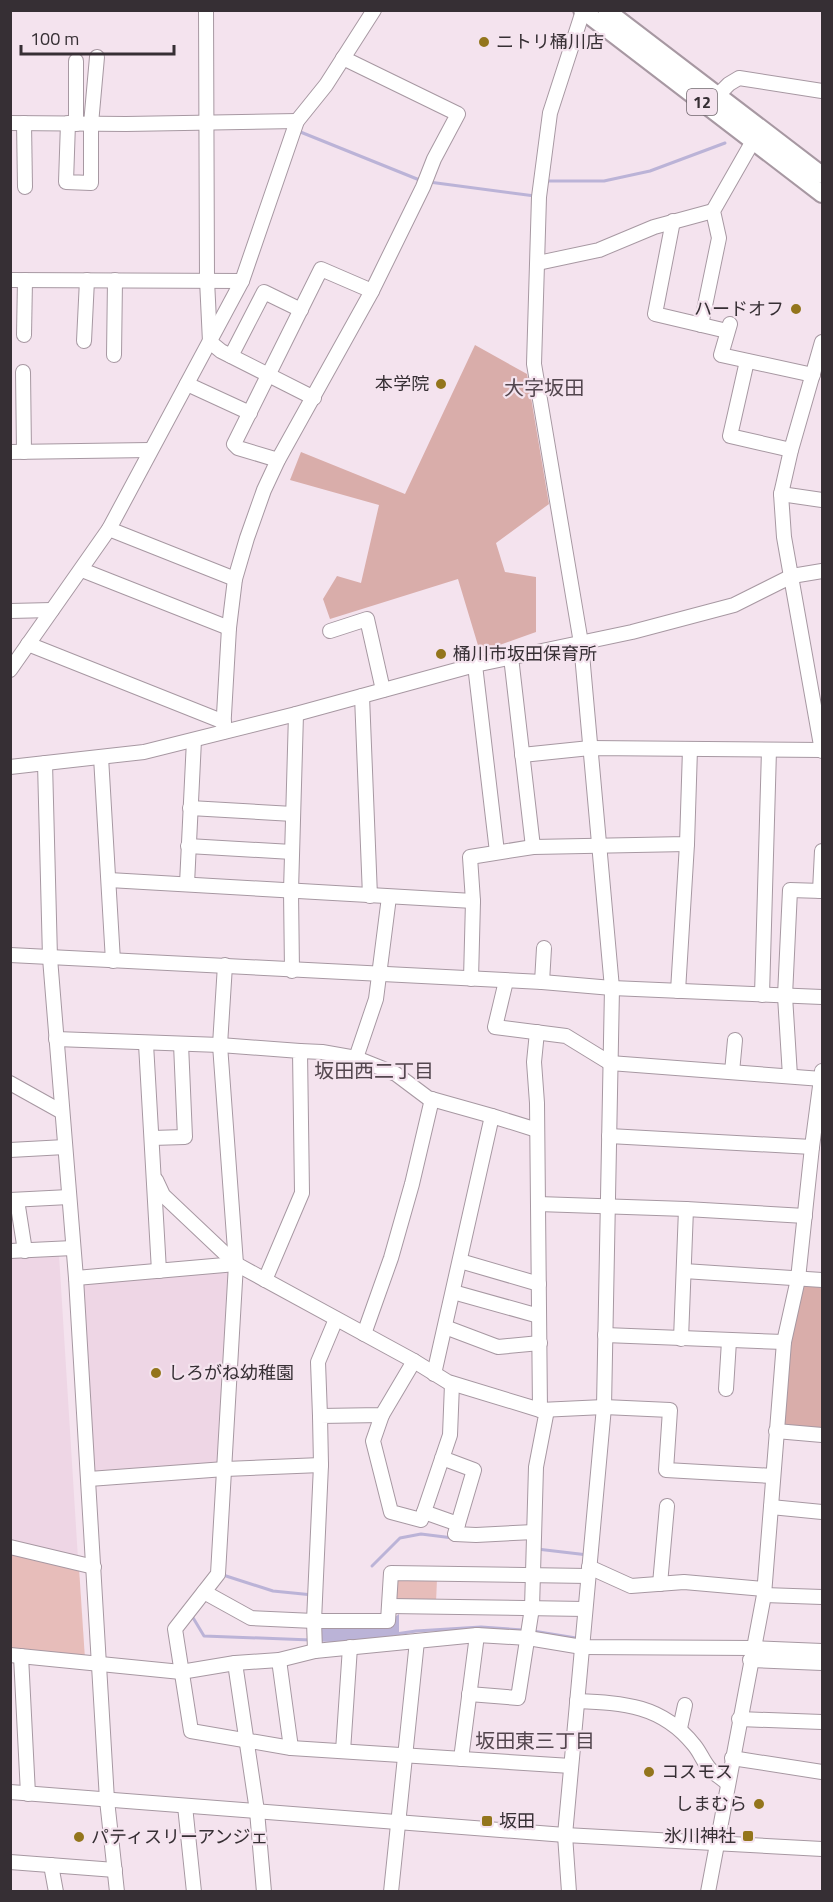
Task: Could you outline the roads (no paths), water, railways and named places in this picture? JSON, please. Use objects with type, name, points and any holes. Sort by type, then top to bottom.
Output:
[{"type":"main road","name":"12","points":[[606,10],[822,175]]},
{"type":"main road","points":[[621,10],[632,30]]},
{"type":"main road","name":"12","points":[[583,11],[822,194]]},
{"type":"street","points":[[206,10],[207,280],[210,342]]},
{"type":"street","points":[[10,670],[109,529],[242,281],[268,211],[297,121],[326,85],[374,10]]},
{"type":"street","points":[[569,1892],[565,1835],[604,1407],[612,988],[581,643],[534,364],[534,330],[539,197],[550,113],[583,11]]},
{"type":"street","points":[[76,61],[66,182],[91,183],[91,124],[97,57]]},
{"type":"street","points":[[223,727],[229,628],[235,579],[247,538],[278,460],[372,291],[423,187],[434,159],[458,114],[343,58]]},
{"type":"street","points":[[718,95],[739,78],[822,91]]},
{"type":"street","points":[[25,187],[17,123],[297,121]]},
{"type":"street","points":[[701,325],[719,238],[713,211],[753,141]]},
{"type":"street","points":[[538,263],[599,250],[632,235],[713,211]]},
{"type":"street","points":[[673,222],[655,314],[701,325],[729,327],[721,355],[813,375]]},
{"type":"street","points":[[278,460],[238,448],[234,444],[321,269],[372,291]]},
{"type":"street","points":[[10,280],[242,281]]},
{"type":"street","points":[[24,335],[25,280]]},
{"type":"street","points":[[84,341],[87,280]]},
{"type":"street","points":[[114,355],[115,280]]},
{"type":"street","points":[[231,356],[264,291],[301,310]]},
{"type":"street","points":[[210,342],[231,356],[314,398]]},
{"type":"street","points":[[522,755],[590,748],[822,751],[820,710],[784,537],[781,494],[791,450],[822,342]]},
{"type":"street","points":[[747,361],[730,436],[791,450]]},
{"type":"street","points":[[23,372],[17,452],[150,450]]},
{"type":"street","points":[[187,384],[250,413]]},
{"type":"street","points":[[781,494],[822,500]]},
{"type":"street","points":[[109,529],[235,579]]},
{"type":"street","points":[[82,570],[229,628]]},
{"type":"street","points":[[10,767],[144,752],[194,740],[223,727],[296,714],[476,665],[632,632],[734,605],[792,576],[822,571]]},
{"type":"street","points":[[10,610],[52,610]]},
{"type":"street","points":[[330,631],[367,619],[383,690]]},
{"type":"street","points":[[28,644],[223,727]]},
{"type":"street","points":[[511,657],[533,847]]},
{"type":"street","points":[[476,665],[497,852]]},
{"type":"street","points":[[362,696],[370,896]]},
{"type":"street","points":[[292,971],[291,891],[296,714]]},
{"type":"street","points":[[187,884],[194,740]]},
{"type":"street","points":[[678,991],[690,749]]},
{"type":"street","points":[[762,995],[769,750]]},
{"type":"street","points":[[101,757],[113,961]]},
{"type":"street","points":[[45,763],[50,958],[76,1278],[107,1800],[117,1892]]},
{"type":"street","points":[[190,808],[293,814]]},
{"type":"street","points":[[471,979],[473,901],[470,857],[533,847],[687,844]]},
{"type":"street","points":[[188,846],[292,852]]},
{"type":"street","points":[[790,1077],[785,996],[790,890],[821,891],[822,851]]},
{"type":"street","points":[[109,880],[473,901]]},
{"type":"street","points":[[356,1059],[376,999],[389,897]]},
{"type":"street","points":[[542,982],[544,948]]},
{"type":"street","points":[[10,955],[822,998]]},
{"type":"street","points":[[225,965],[220,1045],[236,1264],[218,1574],[175,1629],[191,1731],[291,1748],[571,1766]]},
{"type":"street","points":[[506,981],[495,1027],[566,1036],[610,1063],[822,1079]]},
{"type":"street","points":[[469,1694],[518,1698],[532,1608],[536,1467],[544,1410],[539,1316],[534,1062],[537,1032]]},
{"type":"street","points":[[56,1039],[220,1045],[322,1052],[356,1059],[396,1074],[428,1098],[537,1130]]},
{"type":"street","points":[[732,1072],[735,1040]]},
{"type":"street","points":[[146,1044],[156,1180],[159,1271]]},
{"type":"street","points":[[152,1138],[185,1137],[181,1044]]},
{"type":"street","points":[[265,1280],[302,1193],[300,1051]]},
{"type":"street","points":[[708,1892],[764,1592],[784,1342],[798,1279],[812,1147],[821,1102],[822,1071]]},
{"type":"street","points":[[10,1083],[62,1112]]},
{"type":"street","points":[[364,1334],[393,1251],[432,1099]]},
{"type":"street","points":[[434,1374],[492,1116]]},
{"type":"street","points":[[609,1136],[812,1147]]},
{"type":"street","points":[[10,1150],[65,1147]]},
{"type":"street","points":[[156,1180],[163,1194],[236,1264],[452,1384],[544,1410],[604,1407],[670,1410],[666,1470],[773,1476]]},
{"type":"street","points":[[69,1197],[14,1200],[18,1251],[73,1248]]},
{"type":"street","points":[[538,1204],[805,1216]]},
{"type":"street","points":[[681,1339],[686,1209]]},
{"type":"street","points":[[460,1261],[539,1284]]},
{"type":"street","points":[[76,1278],[236,1264]]},
{"type":"street","points":[[684,1271],[822,1280]]},
{"type":"street","points":[[453,1292],[539,1316]]},
{"type":"street","points":[[315,1651],[314,1621],[321,1464],[318,1362],[336,1319]]},
{"type":"street","points":[[445,1327],[498,1347],[540,1343]]},
{"type":"street","points":[[605,1335],[784,1342]]},
{"type":"street","points":[[726,1389],[729,1341]]},
{"type":"street","points":[[414,1361],[382,1415],[373,1441],[391,1512],[421,1520],[450,1435],[452,1384]]},
{"type":"street","points":[[320,1416],[382,1415]]},
{"type":"street","points":[[776,1431],[822,1435]]},
{"type":"street","points":[[442,1458],[474,1470],[455,1534],[534,1532]]},
{"type":"street","points":[[89,1479],[321,1464]]},
{"type":"street","points":[[660,1584],[667,1506]]},
{"type":"street","points":[[771,1507],[822,1512]]},
{"type":"street","points":[[424,1512],[458,1524]]},
{"type":"street","points":[[10,1547],[94,1567]]},
{"type":"street","points":[[204,1592],[251,1618],[314,1621],[388,1621],[392,1573],[532,1576],[589,1571],[631,1586],[684,1582],[822,1597]]},
{"type":"street","points":[[390,1606],[585,1609]]},
{"type":"street","points":[[27,1794],[17,1716],[16,1656],[181,1672],[235,1663],[279,1660],[315,1651],[477,1635],[528,1638],[582,1647],[752,1654],[822,1651]]},
{"type":"street","points":[[461,1759],[477,1635]]},
{"type":"street","points":[[391,1892],[417,1641]]},
{"type":"street","points":[[343,1751],[350,1647]]},
{"type":"street","points":[[752,1654],[822,1664]]},
{"type":"street","points":[[279,1660],[291,1748]]},
{"type":"street","points":[[235,1663],[258,1811],[264,1892]]},
{"type":"street","points":[[577,1701],[642,1707],[680,1728],[696,1746],[709,1768],[728,1783]]},
{"type":"street","points":[[680,1728],[685,1705]]},
{"type":"street","points":[[740,1719],[822,1722]]},
{"type":"street","points":[[732,1758],[822,1772]]},
{"type":"street","points":[[10,1792],[565,1835],[822,1849]]},
{"type":"street","points":[[185,1806],[194,1892]]},
{"type":"street","points":[[10,1862],[115,1870]]},
{"type":"street","points":[[51,1865],[56,1892]]},
{"type":"waterway","points":[[298,131],[422,181]]},
{"type":"waterway","points":[[547,181],[604,181],[650,171],[725,143]]},
{"type":"waterway","points":[[429,182],[535,196]]},
{"type":"waterway","points":[[372,1566],[400,1538],[421,1534],[453,1538]]},
{"type":"waterway","points":[[537,1549],[588,1555]]},
{"type":"waterway","points":[[223,1575],[273,1591],[313,1595]]},
{"type":"waterway","points":[[192,1616],[204,1636],[311,1640]]},
{"type":"waterway","points":[[318,1640],[348,1641],[416,1631],[481,1627],[523,1630]]},
{"type":"waterway","points":[[533,1631],[576,1638],[578,1641]]},
{"type":"place","name":"ニトリ桶川店","points":[[484,42]]},
{"type":"place","name":"ハードオフ","points":[[796,309]]},
{"type":"place","name":"本学院","points":[[441,384]]},
{"type":"place","name":"桶川市坂田保育所","points":[[441,654]]},
{"type":"place","name":"しろがね幼稚園","points":[[156,1373]]},
{"type":"place","name":"コスモス","points":[[649,1772]]},
{"type":"place","name":"しまむら","points":[[759,1804]]},
{"type":"place","name":"坂田","points":[[487,1821]]},
{"type":"place","name":"氷川神社","points":[[748,1836]]},
{"type":"place","name":"パティスリーアンジェ","points":[[79,1837]]},
{"type":"district","name":"大字坂田","points":[[544,388]]},
{"type":"district","name":"坂田西二丁目","points":[[374,1071]]},
{"type":"district","name":"坂田東三丁目","points":[[535,1741]]}]
